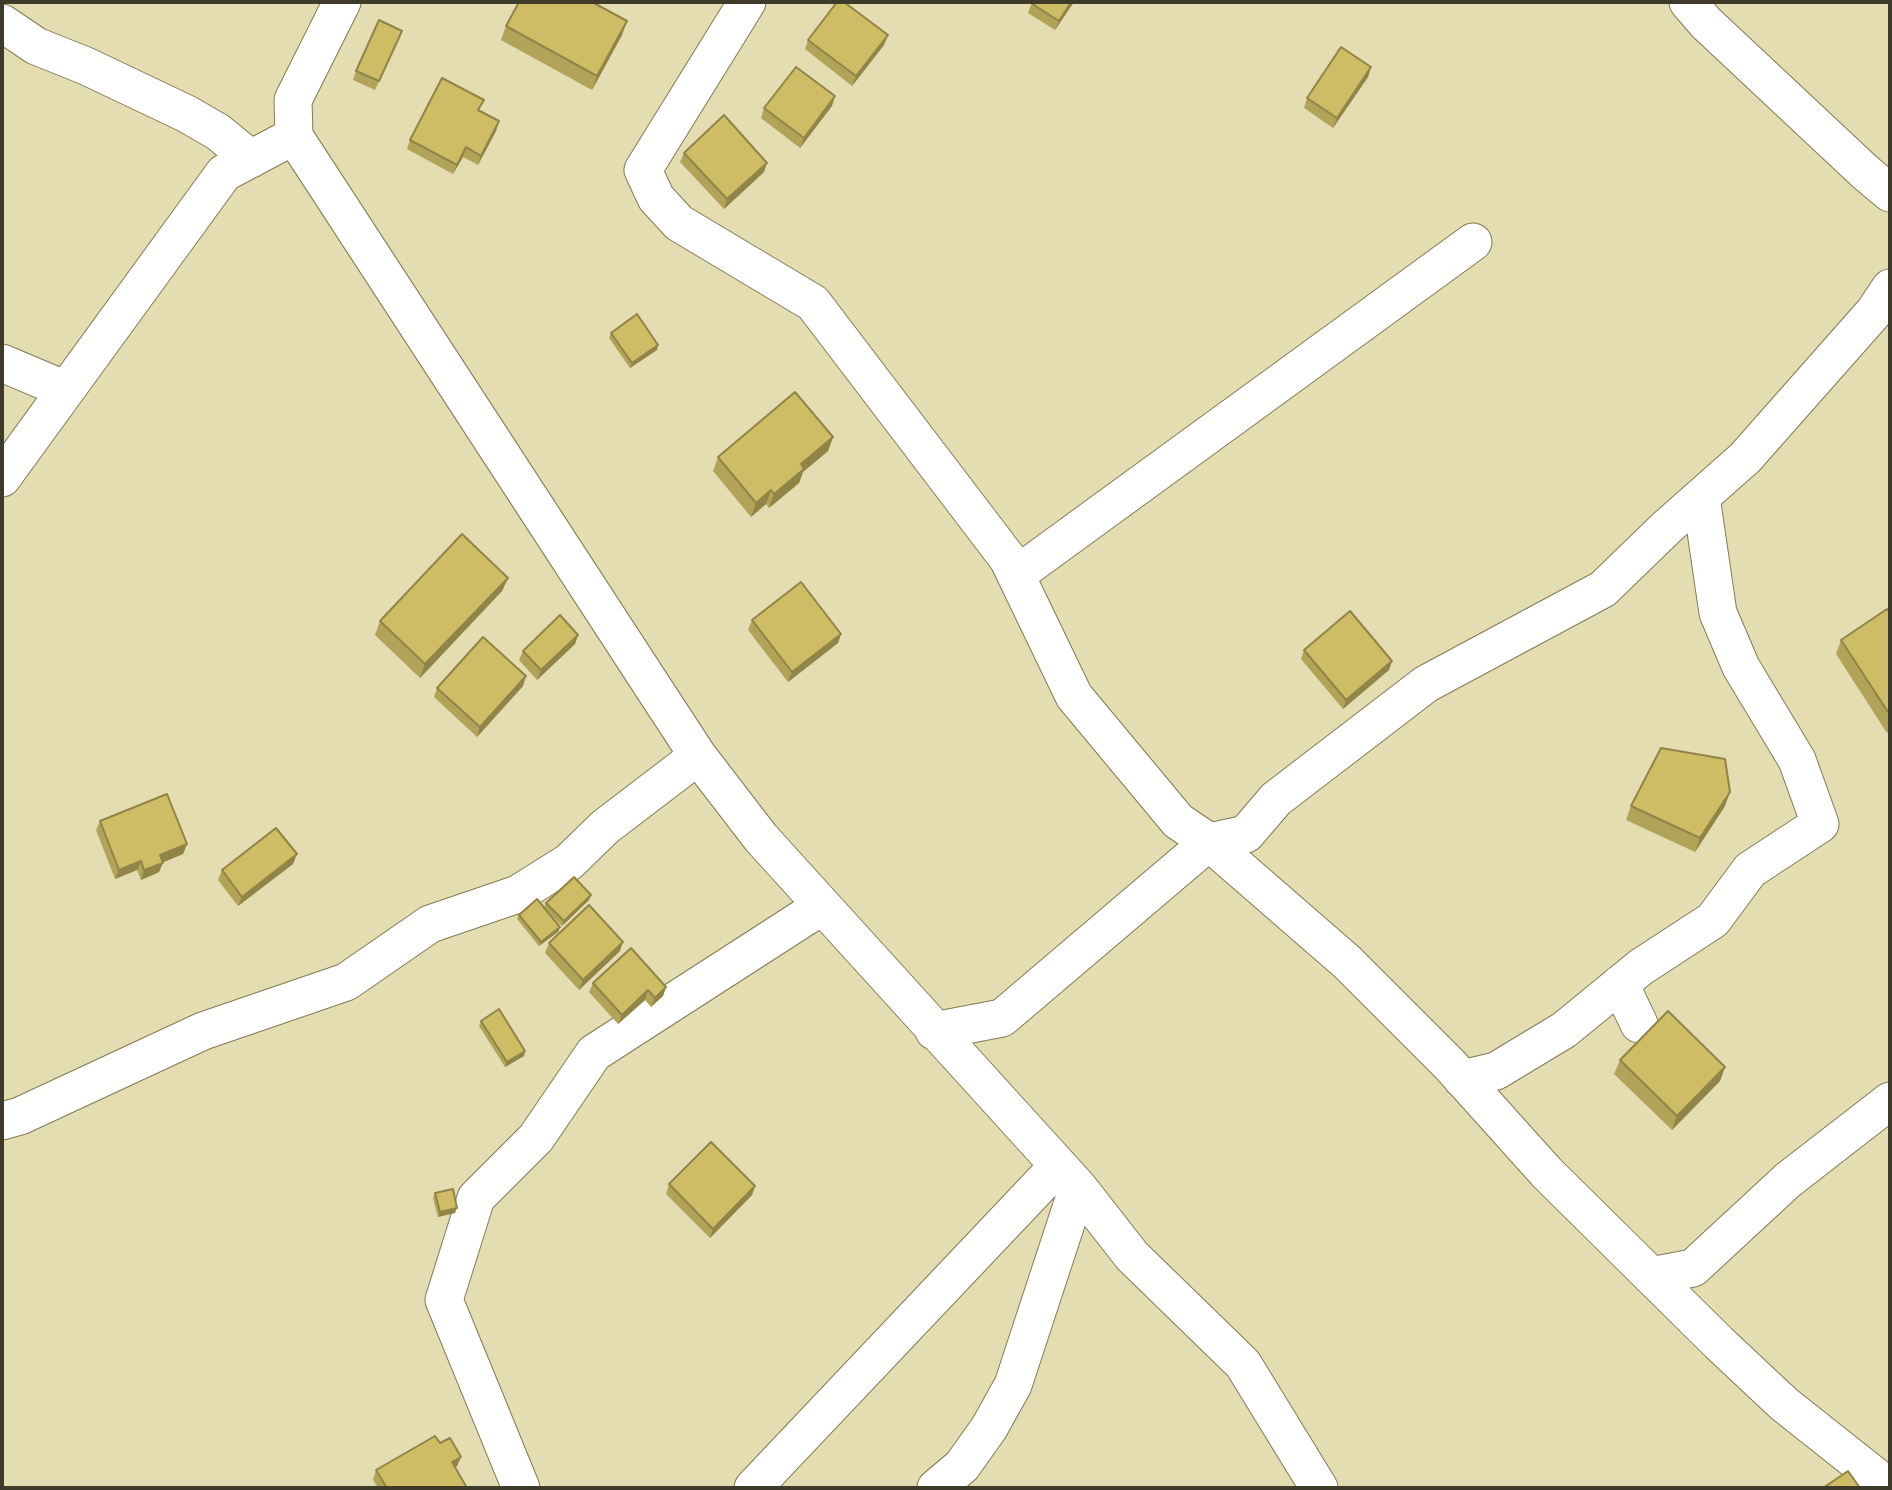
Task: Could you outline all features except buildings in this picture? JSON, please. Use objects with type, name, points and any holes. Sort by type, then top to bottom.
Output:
[{"type":"street","points":[[342,2],[293,100],[295,136],[698,755],[761,838],[1068,1176],[1132,1255],[1243,1364],[1319,1488]]},
{"type":"street","points":[[747,2],[643,170],[656,198],[679,223],[813,303],[1008,559],[1074,696],[1178,821],[1209,842],[1347,962],[1462,1079],[1547,1173],[1651,1276],[1784,1404],[1890,1488]]},
{"type":"street","points":[[1688,2],[1706,23],[1890,193]]},
{"type":"street","points":[[2,23],[36,46],[86,66],[187,114],[218,132],[251,159]]},
{"type":"street","points":[[2,478],[224,173],[295,136]]},
{"type":"street","points":[[1016,575],[1473,242]]},
{"type":"street","points":[[934,1031],[1002,1018],[1209,842],[1246,834],[1276,799],[1426,684],[1603,589],[1745,458],[1874,312],[1890,288]]},
{"type":"street","points":[[2,363],[66,390]]},
{"type":"street","points":[[1462,1079],[1496,1071],[1564,1030],[1641,967],[1713,920],[1750,870],[1820,824],[1797,760],[1741,667],[1718,613],[1701,497]]},
{"type":"street","points":[[2,1121],[20,1116],[203,1031],[346,982],[430,924],[517,894],[569,862],[605,827],[698,755]]},
{"type":"street","points":[[521,1488],[444,1300],[476,1198],[536,1138],[594,1052],[822,906]]},
{"type":"street","points":[[1620,984],[1639,1024]]},
{"type":"street","points":[[1651,1276],[1693,1268],[1788,1180],[1890,1101]]},
{"type":"street","points":[[753,1488],[1068,1176]]},
{"type":"street","points":[[936,1488],[962,1466],[989,1428],[1013,1385],[1068,1176]]}]
